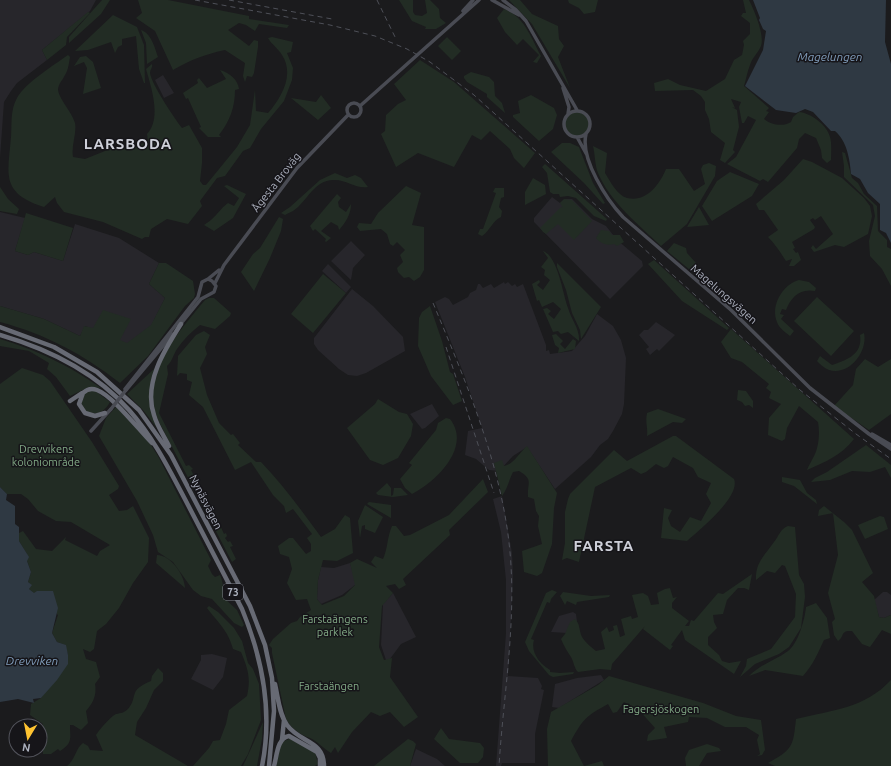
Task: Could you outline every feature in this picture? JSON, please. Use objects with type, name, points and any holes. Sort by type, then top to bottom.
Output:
[{"type":"highway","points":[[181,324],[159,364],[152,386],[152,410],[188,485]]},
{"type":"highway","name":"Nynäsvägen","points":[[0,327],[54,347],[80,361],[109,382],[139,410],[168,449],[250,606],[268,656],[274,711],[269,766]]},
{"type":"highway","name":"Nynäsvägen","points":[[0,335],[26,342],[53,354],[88,375],[128,409],[158,448],[242,609],[252,632],[263,675],[266,736],[260,766]]},
{"type":"highway","points":[[70,401],[89,389],[99,391],[130,418],[158,448]]},
{"type":"highway","points":[[83,393],[80,404],[85,413],[95,416],[105,413]]},
{"type":"highway","points":[[268,656],[284,719],[291,730],[320,749],[324,756],[324,766]]},
{"type":"highway","points":[[274,766],[282,740],[284,719]]},
{"type":"highway","points":[[282,740],[286,736],[292,737],[314,749],[320,755],[320,766]]},
{"type":"main road","name":"Ågesta Broväg","points":[[460,16],[473,0]]},
{"type":"main road","name":"Ågesta Broväg","points":[[360,106],[479,0]]},
{"type":"main road","points":[[492,0],[512,10],[526,21]]},
{"type":"main road","points":[[503,0],[516,10],[526,21],[563,85],[577,110],[583,112],[590,119],[590,127],[586,134],[577,137],[568,134],[565,130],[564,124],[569,107],[563,85]]},
{"type":"main road","name":"Ågesta Broväg","points":[[348,115],[347,108],[350,104],[357,104],[360,106]]},
{"type":"main road","name":"Ågesta Broväg","points":[[348,115],[352,118],[358,116],[361,112],[360,106]]},
{"type":"main road","points":[[568,114],[577,110]]},
{"type":"main road","name":"Ågesta Broväg","points":[[110,408],[105,413],[91,430],[110,408],[152,357],[181,324],[201,299],[214,292],[215,283],[224,265],[300,165],[348,115]]},
{"type":"main road","name":"Magelungsvägen","points":[[586,134],[585,141],[590,163]]},
{"type":"main road","name":"Magelungsvägen","points":[[577,137],[590,163],[596,180],[604,194],[623,217],[731,310],[810,388],[859,426],[891,448]]},
{"type":"main road","name":"Ågesta Broväg","points":[[152,357],[198,297],[202,282],[208,279],[224,265]]},
{"type":"main road","points":[[208,279],[215,283]]},
{"type":"main road","points":[[201,290],[206,295]]},
{"type":"main road","points":[[152,357],[158,358],[159,364]]},
{"type":"main road","name":"Magelungsvägen","points":[[859,426],[891,445]]},
{"type":"shaded area","points":[[0,0],[96,0],[90,11],[42,50],[47,60],[17,83],[4,102],[0,158]]},
{"type":"shaded area","points":[[163,75],[174,93],[164,98],[155,80]]},
{"type":"shaded area","points":[[552,197],[560,203],[565,199],[572,199],[592,219],[606,226],[617,240],[642,261],[643,266],[610,299],[534,222],[534,218]]},
{"type":"shaded area","points":[[0,212],[25,218],[15,251],[28,255],[34,252],[63,261],[75,224],[119,238],[159,263],[149,284],[165,298],[151,326],[127,344],[85,326],[80,336],[44,319],[0,306]]},
{"type":"shaded area","points":[[351,241],[365,255],[353,268],[351,280],[331,261]]},
{"type":"shaded area","points":[[328,264],[351,287],[346,293],[322,271]]},
{"type":"shaded area","points":[[504,282],[505,284],[508,282],[512,286],[515,284],[517,287],[523,284],[546,345],[546,351],[549,350],[550,354],[572,351],[585,336],[597,314],[613,326],[621,340],[626,358],[624,404],[622,414],[613,431],[608,439],[600,445],[591,457],[555,489],[527,447],[513,456],[499,471],[489,470],[476,459],[465,455],[468,431],[482,428],[465,377],[435,302],[445,297],[449,299],[453,305],[468,297],[470,293],[476,290],[478,284],[480,284],[483,288],[491,284],[494,288]]},
{"type":"shaded area","points":[[352,289],[373,306],[403,337],[405,351],[366,373],[357,376],[348,375],[339,369],[318,350],[314,344],[314,338]]},
{"type":"shaded area","points":[[656,322],[675,335],[659,351],[657,349],[650,355],[646,349],[649,347],[639,335],[644,330],[648,330]]},
{"type":"shaded area","points":[[432,404],[439,416],[422,429],[410,414]]},
{"type":"shaded area","points":[[502,496],[512,553],[513,576],[508,676],[538,678],[542,686],[541,689],[544,690],[535,734],[535,763],[502,763],[501,766],[496,766],[506,633],[506,580],[501,532],[493,499]]},
{"type":"shaded area","points":[[350,563],[356,582],[355,585],[342,595],[321,604],[317,599],[318,580],[321,567],[334,568]]},
{"type":"shaded area","points":[[883,592],[887,592],[891,595],[891,615],[884,618],[879,617],[874,600]]},
{"type":"shaded area","points":[[393,593],[416,637],[401,644],[387,663],[381,645],[383,604]]},
{"type":"shaded area","points":[[573,612],[576,614],[577,622],[567,633],[551,632],[559,616]]},
{"type":"shaded area","points":[[212,654],[227,658],[223,677],[213,690],[191,679],[201,660],[201,655]]},
{"type":"shaded area","points":[[601,675],[604,680],[559,708],[552,707],[555,684],[577,678]]},
{"type":"shaded area","points":[[416,749],[437,759],[445,766],[410,766]]},
{"type":"green space","points":[[102,0],[110,0],[101,14],[69,43],[69,37]]},
{"type":"green space","points":[[138,0],[168,0],[249,16],[249,19],[289,25],[287,28],[259,24],[255,31],[246,25],[239,23],[228,30],[249,46],[254,40],[258,41],[254,73],[252,77],[247,76],[245,82],[243,76],[245,63],[225,50],[198,58],[173,70],[155,31],[136,18],[142,13]]},
{"type":"green space","points":[[399,0],[413,0],[413,12],[415,15],[422,16],[427,13],[425,0],[430,0],[439,9],[440,18],[446,23],[436,29],[425,29],[426,27],[412,21]]},
{"type":"green space","points":[[509,0],[520,0],[532,14],[558,26],[559,39],[564,46],[558,57],[570,88],[532,24]]},
{"type":"green space","points":[[568,0],[598,0],[595,12],[584,14],[579,8],[569,3]]},
{"type":"green space","points":[[743,0],[749,0],[762,36],[760,49],[751,62],[744,86],[769,108],[766,111],[769,112],[764,119],[774,124],[788,124],[799,112],[804,113],[818,120],[826,128],[831,140],[831,160],[827,163],[822,158],[821,150],[816,138],[805,133],[799,139],[797,148],[768,182],[763,179],[760,181],[727,164],[736,157],[756,120],[748,116],[744,123],[742,123],[739,107],[741,102],[731,99],[735,108],[732,107],[737,110],[739,127],[733,150],[735,152],[725,163],[720,160],[725,143],[711,132],[709,119],[705,110],[705,102],[701,96],[693,90],[655,91],[654,83],[668,79],[680,85],[706,91],[725,79],[734,60],[742,55],[744,45],[743,41],[750,34],[750,23],[741,16],[743,13],[746,13]]},
{"type":"green space","points":[[504,9],[517,17],[527,29],[541,56],[537,63],[533,62],[539,55],[523,39],[517,45],[505,32],[497,18]]},
{"type":"green space","points":[[88,12],[90,13],[67,37],[66,45],[47,60],[42,50]]},
{"type":"green space","points":[[113,15],[137,27],[144,45],[145,83],[139,69],[136,36],[122,39],[122,45],[118,47],[115,53],[111,42],[88,50],[75,51]]},
{"type":"green space","points":[[141,30],[150,37],[158,57],[147,64],[146,43]]},
{"type":"green space","points":[[272,37],[293,42],[291,52],[287,53],[293,68],[292,80],[284,101],[261,129],[250,148],[243,151],[225,176],[217,178],[200,201],[202,206],[188,224],[167,219],[151,229],[149,237],[142,239],[103,222],[64,212],[57,203],[55,197],[44,207],[20,195],[13,188],[10,181],[9,162],[13,107],[21,92],[33,80],[68,55],[70,57],[68,69],[58,89],[60,97],[75,123],[73,157],[85,159],[120,145],[130,148],[148,141],[147,134],[154,120],[155,111],[146,69],[152,64],[150,70],[151,78],[163,100],[182,128],[189,125],[202,148],[200,181],[203,185],[206,185],[237,147],[250,125],[255,90],[256,111],[268,113],[282,93],[287,78],[286,63],[279,50],[268,38]]},
{"type":"green space","points":[[447,37],[461,51],[452,60],[438,46]]},
{"type":"green space","points":[[86,56],[93,62],[101,88],[83,94],[87,68],[84,62],[74,66],[80,57]]},
{"type":"green space","points":[[420,60],[454,82],[535,153],[524,168],[514,158],[510,149],[490,131],[481,140],[472,135],[454,167],[418,153],[396,167],[381,134],[385,131],[386,115],[398,104],[406,100],[394,84]]},
{"type":"green space","points":[[220,70],[233,77],[239,89],[235,90],[233,108],[229,119],[219,135],[221,137],[208,137],[199,128],[201,127],[188,98],[186,99],[183,93],[198,83],[197,80],[199,78],[207,88],[226,79]]},
{"type":"green space","points":[[471,72],[489,77],[494,82],[495,96],[502,103],[505,113],[487,97],[487,94],[467,82],[464,76]]},
{"type":"green space","points":[[321,95],[331,108],[318,120],[291,98],[316,102]]},
{"type":"green space","points":[[531,95],[554,108],[557,115],[553,129],[539,141],[513,117],[513,115],[520,113],[518,101]]},
{"type":"green space","points":[[577,112],[585,116],[589,124],[585,132],[577,136],[569,132],[565,124],[569,116]]},
{"type":"green space","points":[[562,143],[570,143],[579,147],[593,183],[605,203],[603,204],[584,183],[551,152]]},
{"type":"green space","points":[[593,146],[607,153],[605,173],[617,191],[627,198],[634,199],[646,195],[660,181],[666,169],[679,169],[694,191],[705,184],[701,169],[703,165],[709,163],[716,166],[715,176],[687,224],[661,246],[617,203],[603,184],[596,167]]},
{"type":"green space","points":[[842,152],[845,153],[852,178],[858,183],[864,194],[877,206],[878,231],[887,240],[887,247],[891,249],[891,286],[882,269],[870,256],[869,241],[875,216],[873,205],[844,177]]},
{"type":"green space","points":[[803,159],[812,162],[842,178],[864,198],[870,206],[872,216],[868,234],[844,247],[835,245],[814,252],[811,248],[813,245],[816,249],[833,234],[821,216],[815,220],[813,218],[810,220],[815,227],[814,229],[792,242],[795,248],[793,249],[796,253],[798,252],[801,260],[794,266],[789,266],[792,259],[786,261],[768,237],[778,230],[764,210],[759,210],[756,204],[784,180]]},
{"type":"green space","points":[[545,164],[607,219],[606,221],[594,216],[576,198],[568,196],[560,197],[559,194],[553,194],[550,192],[547,173],[542,167]]},
{"type":"green space","points":[[730,172],[759,184],[752,196],[712,221],[702,206],[717,181]]},
{"type":"green space","points":[[335,173],[347,178],[355,175],[361,178],[368,187],[359,187],[339,180],[328,181],[316,187],[293,211],[285,215],[281,213],[290,207],[320,180]]},
{"type":"green space","points":[[533,178],[545,185],[546,194],[525,205],[525,192]]},
{"type":"green space","points":[[227,185],[246,194],[233,218],[214,231],[204,225],[228,203],[234,206],[239,198],[224,186]]},
{"type":"green space","points":[[406,186],[421,193],[412,225],[424,227],[424,270],[420,277],[414,281],[409,277],[404,278],[398,272],[397,268],[403,262],[400,255],[405,250],[397,242],[393,246],[390,244],[387,234],[381,229],[360,231],[357,227],[359,223],[371,224],[378,213]]},
{"type":"green space","points":[[0,187],[8,199],[19,209],[17,214],[0,211]]},
{"type":"green space","points":[[495,188],[504,188],[504,197],[501,198],[499,207],[502,211],[501,217],[495,221],[482,236],[478,234],[480,229],[483,229],[496,193],[493,192]]},
{"type":"green space","points":[[337,194],[341,198],[338,202],[339,207],[346,212],[351,204],[350,211],[346,221],[339,230],[338,226],[331,222],[321,231],[331,238],[326,242],[326,239],[315,229],[313,231],[310,226]]},
{"type":"green space","points":[[564,199],[572,200],[592,221],[574,240],[558,224],[546,234],[540,228],[561,207],[563,208],[560,203]]},
{"type":"green space","points":[[699,207],[709,225],[687,227]]},
{"type":"green space","points":[[26,213],[73,228],[63,261],[34,252],[28,255],[15,251]]},
{"type":"green space","points":[[279,217],[283,219],[281,231],[254,291],[241,272],[253,254],[260,248]]},
{"type":"green space","points":[[601,230],[609,231],[612,235],[620,235],[624,242],[617,246],[614,244],[607,245],[602,243],[596,238]]},
{"type":"green space","points":[[674,243],[686,248],[687,253],[696,263],[694,265],[720,287],[719,289],[712,288],[667,251]]},
{"type":"green space","points":[[543,251],[553,260],[569,312],[578,332],[579,341],[568,332],[561,334],[558,331],[553,332],[543,309],[547,308],[551,311],[548,314],[554,319],[561,309],[553,302],[542,307],[539,300],[537,301],[532,284],[539,280],[540,282],[537,285],[543,290],[550,280],[544,275],[545,270],[541,267],[548,258]]},
{"type":"green space","points":[[654,260],[729,328],[727,330],[682,301],[648,264]]},
{"type":"green space","points":[[159,263],[166,263],[193,281],[195,294],[194,298],[185,306],[148,356],[120,383],[92,363],[63,346],[33,333],[0,322],[0,306],[44,319],[80,336],[84,326],[93,328],[103,310],[131,319],[120,340],[127,343],[151,325],[165,298],[149,284]]},
{"type":"green space","points":[[557,263],[601,307],[581,339],[580,330],[572,313]]},
{"type":"green space","points":[[323,274],[346,293],[313,333],[291,314]]},
{"type":"green space","points":[[799,280],[809,282],[816,288],[815,291],[810,290],[797,294],[793,297],[786,310],[782,309],[780,314],[784,315],[781,319],[794,331],[790,336],[782,330],[778,324],[775,316],[775,309],[779,296],[783,291],[793,282]]},
{"type":"green space","points":[[817,297],[854,331],[831,356],[794,321]]},
{"type":"green space","points":[[214,298],[231,313],[230,316],[215,329],[200,325],[187,336],[179,346],[167,366],[168,374],[159,413],[186,466],[189,465],[193,469],[191,470],[209,506],[212,505],[214,508],[212,508],[224,534],[226,533],[227,536],[225,538],[228,542],[230,541],[233,546],[230,547],[236,559],[232,562],[158,420],[153,403],[157,371],[164,355],[184,326],[205,300]]},
{"type":"green space","points":[[430,306],[442,341],[450,372],[453,374],[462,401],[453,405],[431,376],[418,346],[419,318],[422,312]]},
{"type":"green space","points":[[731,329],[854,439],[849,445],[833,458],[807,470],[817,450],[819,426],[818,422],[799,406],[787,428],[785,439],[782,441],[768,435],[769,418],[781,404],[769,398],[771,392],[766,388],[769,384],[742,362],[731,358],[721,342]]},
{"type":"green space","points":[[204,331],[210,335],[205,347],[207,354],[200,368],[207,395],[219,423],[231,435],[233,434],[240,443],[238,445],[256,462],[261,462],[292,498],[321,537],[335,529],[345,515],[350,518],[353,553],[337,561],[323,560],[318,580],[317,599],[322,605],[344,596],[355,585],[350,563],[357,559],[377,568],[371,562],[375,556],[383,559],[392,526],[396,526],[404,536],[410,535],[449,515],[483,479],[488,492],[449,530],[450,535],[403,579],[406,585],[399,589],[395,584],[386,586],[393,593],[382,606],[379,647],[384,660],[392,658],[390,677],[418,717],[404,727],[390,712],[380,716],[371,712],[352,732],[338,753],[335,747],[331,753],[313,739],[296,731],[286,719],[272,648],[269,645],[273,639],[291,623],[297,621],[300,617],[311,610],[307,599],[296,600],[287,583],[292,569],[289,557],[280,554],[278,546],[289,538],[293,538],[306,554],[311,551],[311,544],[307,538],[312,534],[293,509],[286,513],[284,506],[273,495],[251,462],[235,470],[203,407],[189,395],[192,382],[187,380],[187,374],[180,373],[177,376],[178,356],[196,335]]},
{"type":"green space","points":[[864,333],[865,340],[863,347],[856,360],[850,366],[837,371],[829,370],[817,361],[820,356],[832,365],[843,361],[856,352],[859,347],[860,335]]},
{"type":"green space","points":[[556,334],[563,341],[560,344],[565,349],[573,339],[576,341],[575,349],[558,353],[559,348],[555,345],[552,335]]},
{"type":"green space","points":[[0,339],[28,348],[53,359],[77,372],[101,388],[89,387],[70,396],[56,377],[47,369],[49,363],[29,351],[0,346]]},
{"type":"green space","points":[[865,359],[878,367],[891,359],[891,414],[869,430],[834,406],[853,385],[856,369]]},
{"type":"green space","name":"Drevvikens koloniområde","points":[[22,368],[43,375],[50,381],[92,442],[119,486],[118,489],[109,495],[119,511],[127,510],[133,506],[149,538],[148,562],[133,583],[119,608],[106,624],[97,631],[94,649],[90,652],[83,649],[86,659],[96,662],[100,677],[95,684],[94,699],[86,711],[88,723],[81,730],[73,725],[70,725],[69,743],[60,751],[58,749],[51,754],[48,754],[48,718],[34,718],[30,715],[31,704],[41,698],[68,655],[65,645],[57,642],[52,633],[58,615],[29,589],[31,585],[28,582],[31,572],[27,561],[27,554],[19,541],[19,533],[23,531],[36,549],[52,551],[66,537],[65,540],[97,556],[100,551],[110,545],[71,522],[56,521],[38,511],[28,499],[21,494],[7,494],[0,487],[0,384]]},
{"type":"green space","points":[[155,368],[149,393],[153,415],[160,432],[143,410],[127,394]]},
{"type":"green space","points":[[94,390],[110,402],[106,408],[98,413],[87,412],[81,403],[86,391]]},
{"type":"green space","points":[[738,390],[746,391],[753,401],[753,408],[749,405],[745,406],[742,402],[737,400]]},
{"type":"green space","points":[[378,399],[399,412],[407,414],[413,424],[411,436],[398,458],[383,465],[370,460],[347,428],[375,404]]},
{"type":"green space","points":[[116,407],[149,442],[158,456],[211,560],[208,566],[212,574],[215,577],[220,575],[223,586],[223,597],[237,610],[244,625],[242,627],[234,623],[212,599],[201,596],[193,590],[173,562],[158,552],[153,535],[137,501],[99,436],[106,418]]},
{"type":"green space","points":[[658,409],[686,419],[682,423],[673,422],[647,436],[647,413]]},
{"type":"green space","points":[[446,418],[450,419],[456,430],[457,441],[454,452],[448,462],[431,481],[412,494],[405,488],[400,479],[412,465],[409,463],[436,430],[438,423]]},
{"type":"green space","points":[[673,436],[676,436],[734,479],[734,486],[731,495],[718,513],[687,541],[661,538],[664,508],[672,510],[668,518],[671,526],[680,532],[690,517],[701,521],[711,503],[706,494],[711,483],[698,477],[693,468],[673,457],[668,466],[664,468],[656,464],[641,474],[631,468],[595,487],[579,562],[567,558],[562,560],[565,543],[565,512],[570,494],[614,450],[627,461]]},
{"type":"green space","points":[[866,445],[891,465],[891,478],[885,467],[870,472],[852,471],[830,480],[811,482],[815,478],[827,472]]},
{"type":"green space","points":[[527,446],[557,493],[554,508],[552,544],[542,573],[537,576],[524,572],[522,551],[542,544],[538,526],[539,516],[536,511],[534,499],[528,497],[528,479],[519,471],[513,472],[502,496],[494,463],[502,460],[504,466],[507,465],[513,461]]},
{"type":"green space","points":[[782,477],[800,480],[807,493],[816,500],[817,504],[794,486],[782,482]]},
{"type":"green space","points":[[387,483],[391,488],[391,496],[393,495],[394,488],[401,488],[408,495],[393,497],[378,495],[376,493]]},
{"type":"green space","points":[[369,502],[391,505],[391,518],[367,504]]},
{"type":"green space","points":[[365,505],[383,517],[375,533],[365,529],[365,525],[362,526],[360,538],[358,521]]},
{"type":"green space","points":[[824,506],[833,513],[818,516],[819,510]]},
{"type":"green space","points":[[833,513],[852,530],[873,573],[862,582],[874,596],[879,617],[884,618],[891,615],[891,634],[882,630],[870,647],[862,644],[852,631],[844,632],[838,641],[834,635],[832,622],[835,619],[828,593],[838,555]]},
{"type":"green space","points":[[880,516],[884,517],[888,529],[865,539],[858,525]]},
{"type":"green space","points":[[788,526],[795,527],[799,575],[804,584],[805,597],[801,628],[789,647],[779,654],[755,664],[740,677],[746,666],[747,659],[771,649],[795,617],[796,594],[785,566],[782,565],[775,573],[767,571],[756,580],[757,569],[761,560],[781,531]]},
{"type":"green space","points":[[157,555],[167,558],[172,562],[183,578],[185,588],[156,563]]},
{"type":"green space","points":[[752,574],[749,590],[738,588],[727,600],[723,614],[713,615],[717,628],[708,637],[708,645],[719,655],[722,661],[729,663],[741,661],[734,674],[685,640],[682,630],[671,645],[673,646],[670,650],[643,629],[645,626],[612,664],[611,670],[600,669],[578,672],[561,639],[570,622],[575,619],[586,643],[596,651],[605,649],[601,632],[607,627],[609,632],[614,630],[613,626],[617,625],[620,637],[625,635],[621,619],[631,616],[632,619],[638,617],[632,595],[643,593],[648,596],[651,605],[659,604],[657,593],[670,588],[673,598],[677,597],[672,603],[672,608],[689,621],[685,626],[689,626],[691,620],[694,621],[718,593],[723,594]]},
{"type":"green space","points":[[552,590],[557,592],[551,599],[550,603],[547,602],[531,639],[534,640],[533,645],[537,658],[550,670],[550,672],[574,672],[573,674],[553,677],[549,675],[529,651],[525,642],[546,593]]},
{"type":"green space","points":[[563,592],[591,596],[610,595],[609,597],[577,602],[576,605],[567,601],[565,605],[560,596]]},
{"type":"green space","points":[[816,603],[827,618],[830,638],[824,640],[807,672],[803,676],[765,670],[749,676],[758,668],[792,648],[798,637],[806,607]]},
{"type":"green space","points":[[209,606],[218,612],[234,628],[242,641],[248,663],[253,669],[259,684],[261,720],[248,754],[241,766],[193,766],[209,748],[213,741],[220,740],[229,710],[247,696],[249,684],[248,674],[241,652],[233,649],[231,642],[222,627],[207,608]]},
{"type":"green space","points":[[158,668],[163,673],[163,681],[154,690],[146,708],[137,722],[135,735],[188,766],[67,766],[80,745],[83,743],[88,746],[90,750],[103,751],[96,735],[105,723],[116,714],[124,712],[128,709],[133,701],[136,691],[151,681],[152,676]]},
{"type":"green space","name":"Fagersjöskogen","points":[[609,676],[703,703],[736,716],[761,720],[765,750],[762,755],[757,756],[760,754],[757,740],[759,735],[746,727],[725,727],[707,718],[689,717],[688,722],[664,727],[667,738],[647,741],[648,735],[655,728],[639,710],[624,702],[617,712],[613,713],[608,704],[590,715],[582,723],[571,741],[584,766],[548,766],[547,729],[551,712],[598,685]]},
{"type":"green space","points":[[891,680],[891,766],[775,766],[768,763],[782,754],[790,746],[794,736],[796,719],[859,703],[881,690]]},
{"type":"green space","points":[[263,722],[262,739],[257,766],[243,766]]},
{"type":"green space","points":[[441,728],[449,739],[480,743],[484,748],[483,757],[478,763],[460,763],[434,739]]},
{"type":"green space","points":[[292,738],[315,752],[318,764],[315,766],[276,766],[280,746],[284,741]]},
{"type":"green space","points":[[408,739],[416,744],[410,766],[374,766]]},
{"type":"green space","name":"Fagersjöskogen","points":[[707,744],[719,748],[721,751],[707,753],[699,766],[686,766],[685,758],[689,750]]},
{"type":"green space","points":[[602,761],[604,766],[584,766]]},
{"type":"water","name":"Magelungen","points":[[753,0],[886,0],[885,42],[891,64],[891,243],[886,233],[880,230],[880,204],[868,193],[860,179],[851,174],[847,151],[839,135],[835,131],[831,131],[813,112],[805,109],[796,113],[776,110],[745,86],[763,50],[766,31],[763,29],[759,20],[760,18]]},
{"type":"water","name":"Drevviken","points":[[0,487],[7,494],[6,500],[15,506],[15,524],[19,527],[19,541],[29,557],[27,561],[31,572],[28,582],[32,585],[29,589],[34,593],[37,591],[53,591],[58,608],[52,633],[57,642],[66,645],[68,655],[68,664],[57,680],[41,698],[33,699],[34,703],[18,699],[0,702]]},
{"type":"railway","points":[[195,0],[330,25],[375,36],[407,49],[430,62],[474,95],[800,390],[856,434],[891,459]]},
{"type":"railway","points":[[229,0],[332,19]]},
{"type":"railway","points":[[377,0],[396,39]]},
{"type":"railway","points":[[433,303],[472,399],[483,432],[502,498],[508,532],[512,591],[510,641],[499,766]]},
{"type":"railway","points":[[446,347],[494,493]]},
{"type":"district","name":"LARSBODA","points":[[128,144]]},
{"type":"district","name":"FARSTA","points":[[604,546]]},
{"type":"park label","name":"Farstaängens parklek","points":[[335,625]]},
{"type":"park label","name":"Farstaängen","points":[[329,686]]}]
